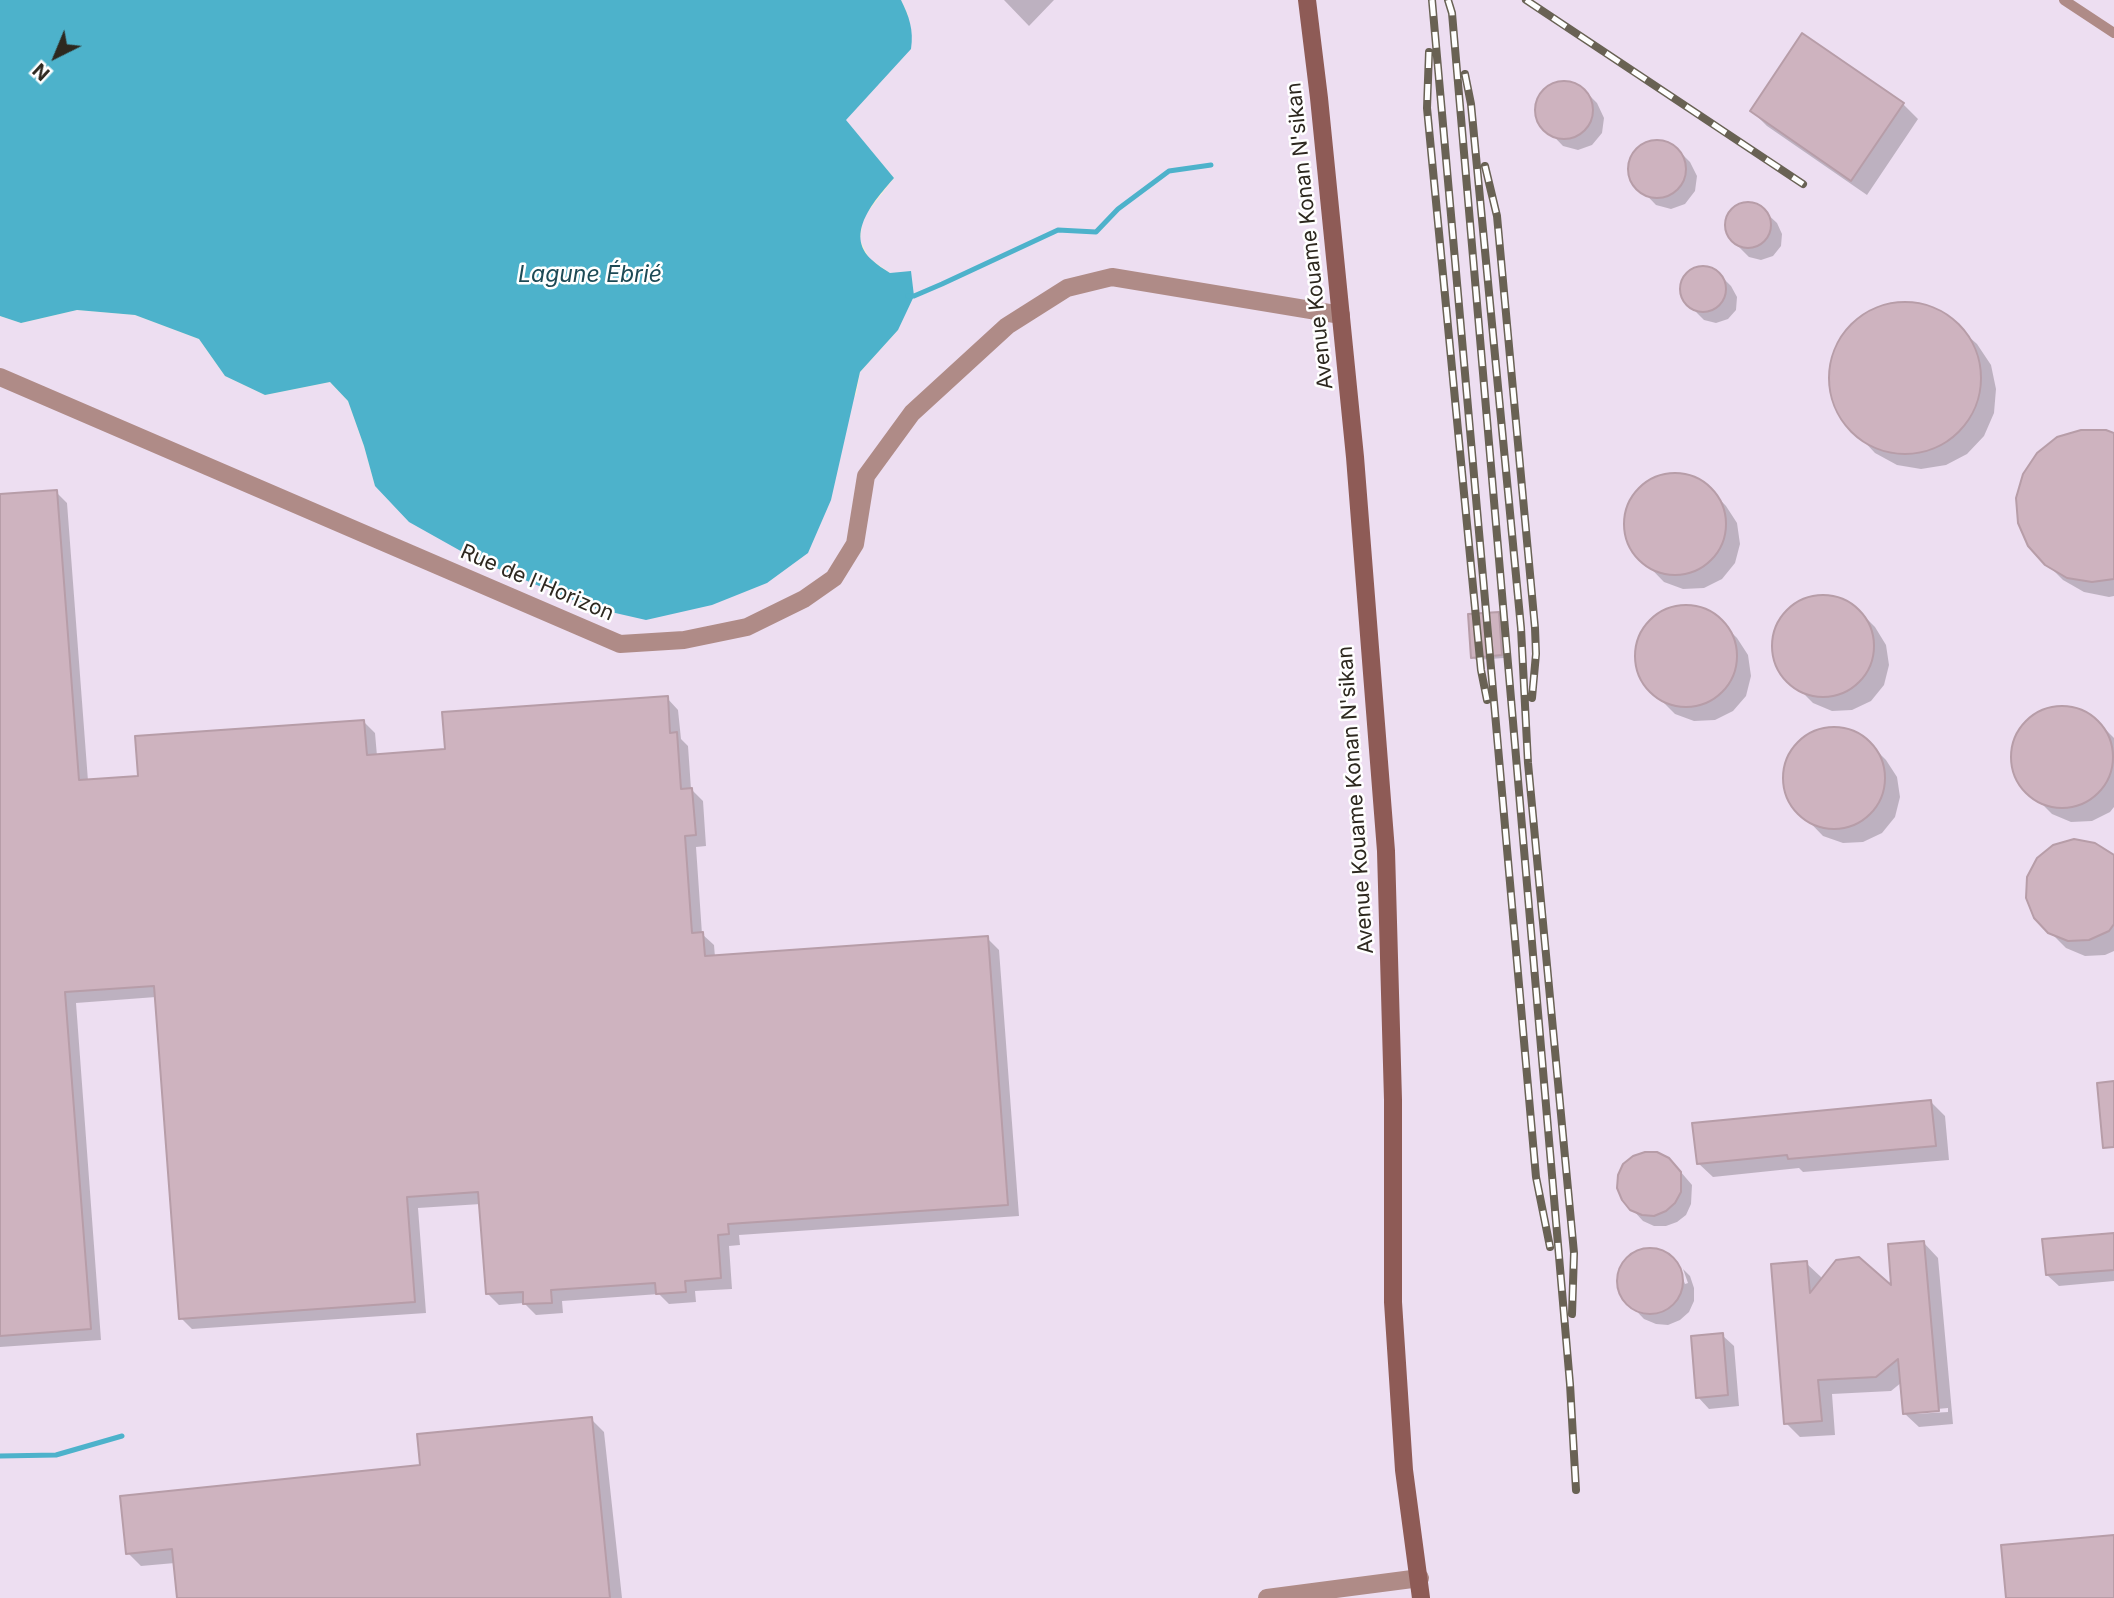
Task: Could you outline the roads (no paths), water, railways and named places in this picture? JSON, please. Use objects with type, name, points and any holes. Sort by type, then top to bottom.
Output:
[{"type":"street","name":"Avenue Kouame Konan N'sikan","points":[[1307,0],[1320,98],[1341,315],[1386,851],[1393,1100],[1393,1302],[1404,1470],[1421,1598]]},
{"type":"street","name":"Rue de l'Horizon","points":[[0,376],[620,644],[684,640],[747,627],[804,600],[834,578],[855,544],[866,476],[912,413],[1007,326],[1067,288],[1112,277],[1341,315]]},
{"type":"street","points":[[1267,1598],[1420,1578]]},
{"type":"lane","points":[[2064,0],[2114,33]]},
{"type":"water","name":"Lagune Ébrié","points":[[0,0],[901,0],[910,23],[911,49],[846,120],[894,178],[865,217],[861,228],[864,250],[874,262],[890,273],[911,271],[914,296],[898,330],[860,372],[831,500],[808,553],[767,583],[712,605],[646,620],[589,607],[475,559],[409,522],[375,486],[348,401],[330,382],[265,395],[225,376],[199,339],[135,315],[77,310],[21,323],[0,316]]},
{"type":"waterway","points":[[908,296],[942,284],[1058,230],[1096,232],[1118,209],[1169,171],[1211,165]]},
{"type":"waterway","points":[[0,1456],[56,1455],[122,1436]]},
{"type":"railway","points":[[1432,0],[1536,1177],[1550,1247]]},
{"type":"railway","points":[[1448,0],[1452,13],[1570,1384],[1576,1490]]},
{"type":"railway","points":[[1526,0],[1803,184]]},
{"type":"railway","points":[[1429,52],[1427,108],[1481,670],[1487,700]]},
{"type":"railway","points":[[1465,74],[1471,104],[1521,628],[1528,763],[1574,1253],[1572,1314]]},
{"type":"railway","points":[[1485,166],[1497,216],[1535,628],[1536,654],[1532,698]]}]
